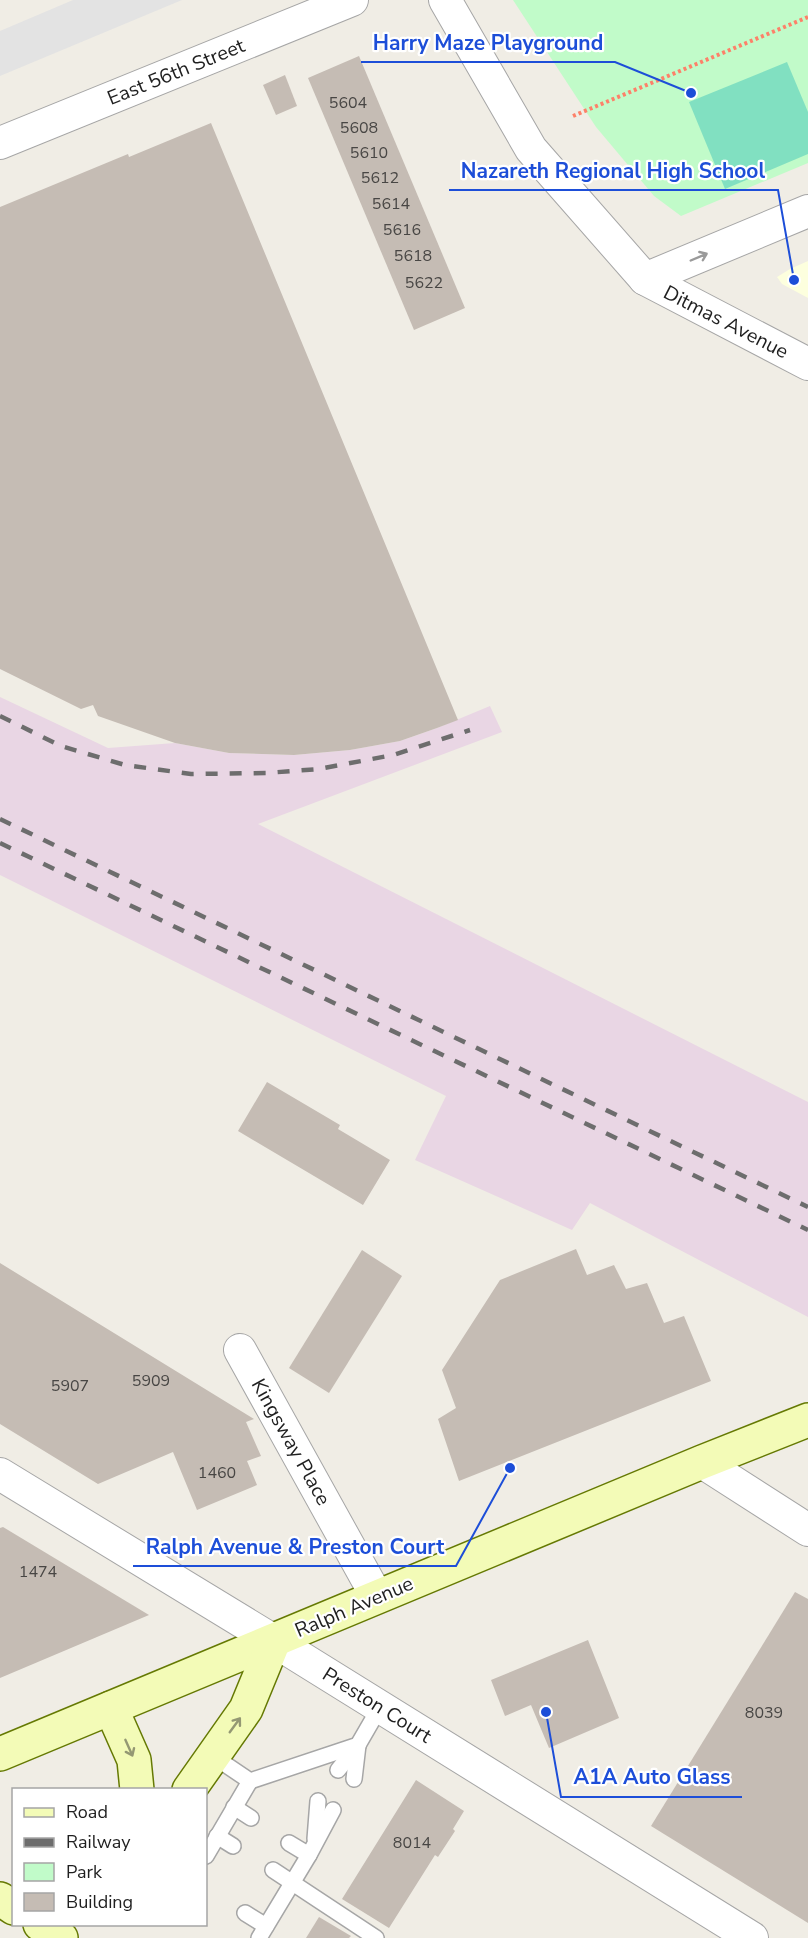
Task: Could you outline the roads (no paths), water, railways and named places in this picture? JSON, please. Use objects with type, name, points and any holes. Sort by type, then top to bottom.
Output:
[{"type":"main road","name":"Ralph Avenue","points":[[0,1754],[808,1420]]},
{"type":"main road","points":[[190,1788],[246,1709],[274,1641]]},
{"type":"main road","points":[[111,1708],[134,1760],[137,1788]]},
{"type":"main road","points":[[43,1926],[61,1938]]},
{"type":"street","name":"East 56th Street","points":[[0,143],[352,0]]},
{"type":"street","points":[[445,0],[531,149],[645,279],[808,211]]},
{"type":"street","name":"Ditmas Avenue","points":[[645,279],[808,364]]},
{"type":"street","name":"Kingsway Place","points":[[240,1350],[377,1597]]},
{"type":"street","points":[[702,1462],[808,1530]]},
{"type":"street","name":"Preston Court","points":[[0,1474],[752,1938]]},
{"type":"lane","points":[[338,1770],[358,1745],[380,1707]]},
{"type":"lane","points":[[354,1779],[358,1745]]},
{"type":"lane","points":[[207,1854],[250,1780],[358,1745]]},
{"type":"lane","points":[[213,1756],[250,1780]]},
{"type":"lane","points":[[312,1850],[318,1801]]},
{"type":"lane","points":[[234,1807],[251,1818]]},
{"type":"lane","points":[[245,1913],[263,1932],[333,1810]]},
{"type":"lane","points":[[217,1836],[233,1846]]},
{"type":"lane","points":[[289,1843],[312,1850]]},
{"type":"lane","points":[[273,1870],[376,1938]]},
{"type":"railway","points":[[0,716],[61,746],[125,765],[191,774],[266,773],[319,769],[393,755],[470,730]]},
{"type":"railway","points":[[0,819],[808,1207]]},
{"type":"railway","points":[[0,843],[808,1230]]},
{"type":"place","name":"Harry Maze Playground","points":[[691,93]]},
{"type":"place","name":"Nazareth Regional High School","points":[[794,280]]},
{"type":"place","name":"Ralph Avenue & Preston Court","points":[[510,1468]]},
{"type":"place","name":"A1A Auto Glass","points":[[546,1712]]}]
